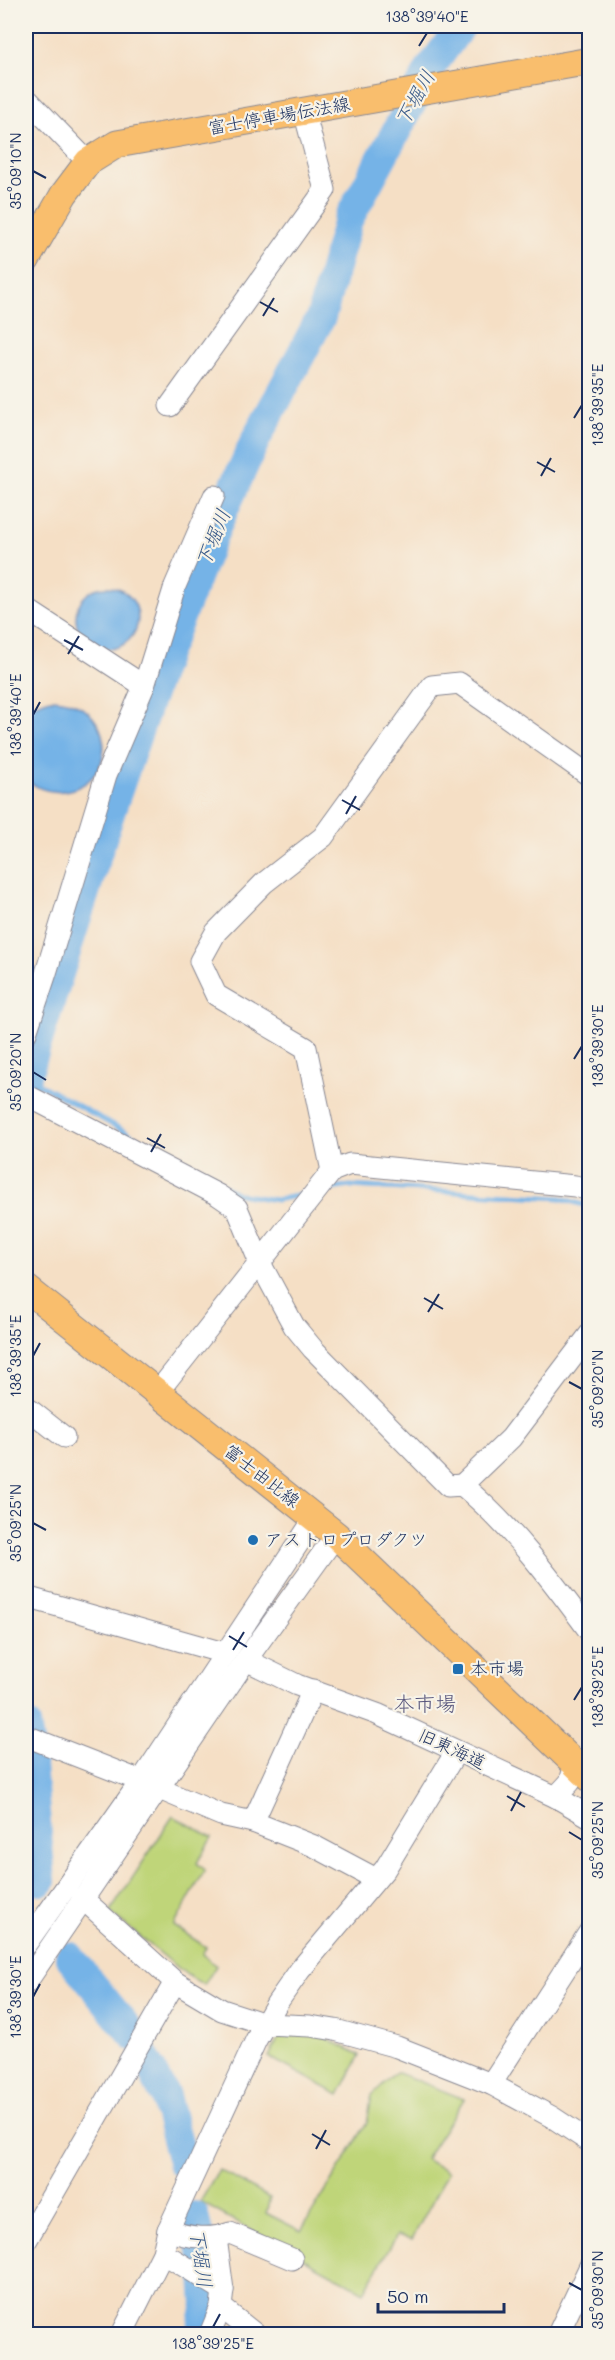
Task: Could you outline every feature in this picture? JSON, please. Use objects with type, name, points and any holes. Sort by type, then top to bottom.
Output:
[{"type":"main road","name":"富士停車場伝法線","points":[[26,260],[64,194],[88,162],[117,144],[590,61]]},
{"type":"main road","name":"富士由比線","points":[[26,1288],[336,1535],[582,1771]]},
{"type":"street","points":[[26,98],[88,162]]},
{"type":"street","points":[[170,406],[324,190],[304,111]]},
{"type":"street","points":[[26,1034],[106,775],[144,686],[175,586],[214,496]]},
{"type":"street","points":[[26,609],[144,686]]},
{"type":"street","points":[[328,1176],[306,1048],[216,995],[200,961],[216,932],[264,883],[323,837],[432,686],[459,683],[590,776]]},
{"type":"street","points":[[29,1096],[218,1195],[237,1208],[260,1263],[294,1326],[313,1349],[448,1486],[462,1485],[511,1438],[583,1360],[590,1334]]},
{"type":"street","points":[[157,1393],[328,1176],[350,1164],[575,1186],[590,1190]]},
{"type":"street","points":[[26,1407],[64,1437]]},
{"type":"street","points":[[462,1485],[539,1564],[590,1632]]},
{"type":"street","points":[[26,1983],[82,1898],[224,1653],[315,1518]]},
{"type":"street","points":[[26,1944],[246,1660],[336,1535]]},
{"type":"street","points":[[26,1597],[224,1653]]},
{"type":"street","name":"旧東海道","points":[[246,1660],[297,1685],[377,1714],[556,1797],[590,1818]]},
{"type":"street","points":[[253,1822],[314,1690]]},
{"type":"street","points":[[31,1738],[221,1815],[253,1822],[314,1846],[376,1879]]},
{"type":"street","points":[[122,2334],[174,2233],[277,2003],[300,1970],[385,1869],[456,1752]]},
{"type":"street","points":[[556,1797],[582,1771]]},
{"type":"street","points":[[82,1898],[176,1982],[222,2010],[266,2024],[310,2026],[335,2030],[397,2047],[491,2084],[552,2117],[590,2142]]},
{"type":"street","points":[[491,2084],[590,1931]]},
{"type":"street","points":[[26,2241],[176,1982]]},
{"type":"street","points":[[174,2233],[216,2238],[230,2233],[292,2259]]},
{"type":"street","points":[[210,2334],[222,2298],[216,2238]]},
{"type":"street","points":[[163,2253],[193,2271],[255,2334]]},
{"type":"street","points":[[558,2334],[590,2266]]},
{"type":"green space","points":[[173,1816],[212,1837],[197,1863],[205,1870],[174,1926],[206,1947],[202,1954],[216,1966],[204,1985],[187,1975],[110,1912]]},
{"type":"green space","points":[[316,2033],[360,2055],[339,2095],[269,2057],[279,2037]]},
{"type":"green space","points":[[396,2072],[464,2099],[425,2159],[448,2172],[412,2239],[397,2235],[364,2292],[200,2202],[219,2170],[270,2198],[266,2213],[301,2231],[367,2123],[372,2095]]},
{"type":"water","points":[[101,587],[113,587],[129,596],[136,606],[138,618],[136,630],[129,640],[113,649],[101,649],[90,644],[81,635],[76,624],[76,612],[81,601],[90,592]]},
{"type":"water","points":[[50,699],[72,703],[88,713],[99,726],[104,742],[102,759],[95,773],[83,785],[64,791],[44,790],[26,779],[26,712],[36,704]]},
{"type":"waterway","name":"下堀川","points":[[26,1078],[112,807],[162,662],[220,518],[255,441],[321,317],[348,220],[431,67],[461,26]]},
{"type":"waterway","points":[[26,1077],[238,1194],[276,1200],[305,1194]]},
{"type":"waterway","points":[[326,1190],[350,1186],[561,1198],[590,1207]]},
{"type":"waterway","name":"下堀川","points":[[26,1725],[41,1881]]},
{"type":"waterway","name":"下堀川","points":[[70,1957],[134,2036]]},
{"type":"waterway","name":"下堀川","points":[[145,2057],[165,2096],[182,2162]]},
{"type":"waterway","name":"下堀川","points":[[194,2216],[204,2259],[207,2306],[200,2334]]},
{"type":"place","name":"アストロプロダクツ","points":[[253,1540]]},
{"type":"place","name":"本市場","points":[[458,1669]]},
{"type":"district","name":"本市場","points":[[425,1704]]}]
